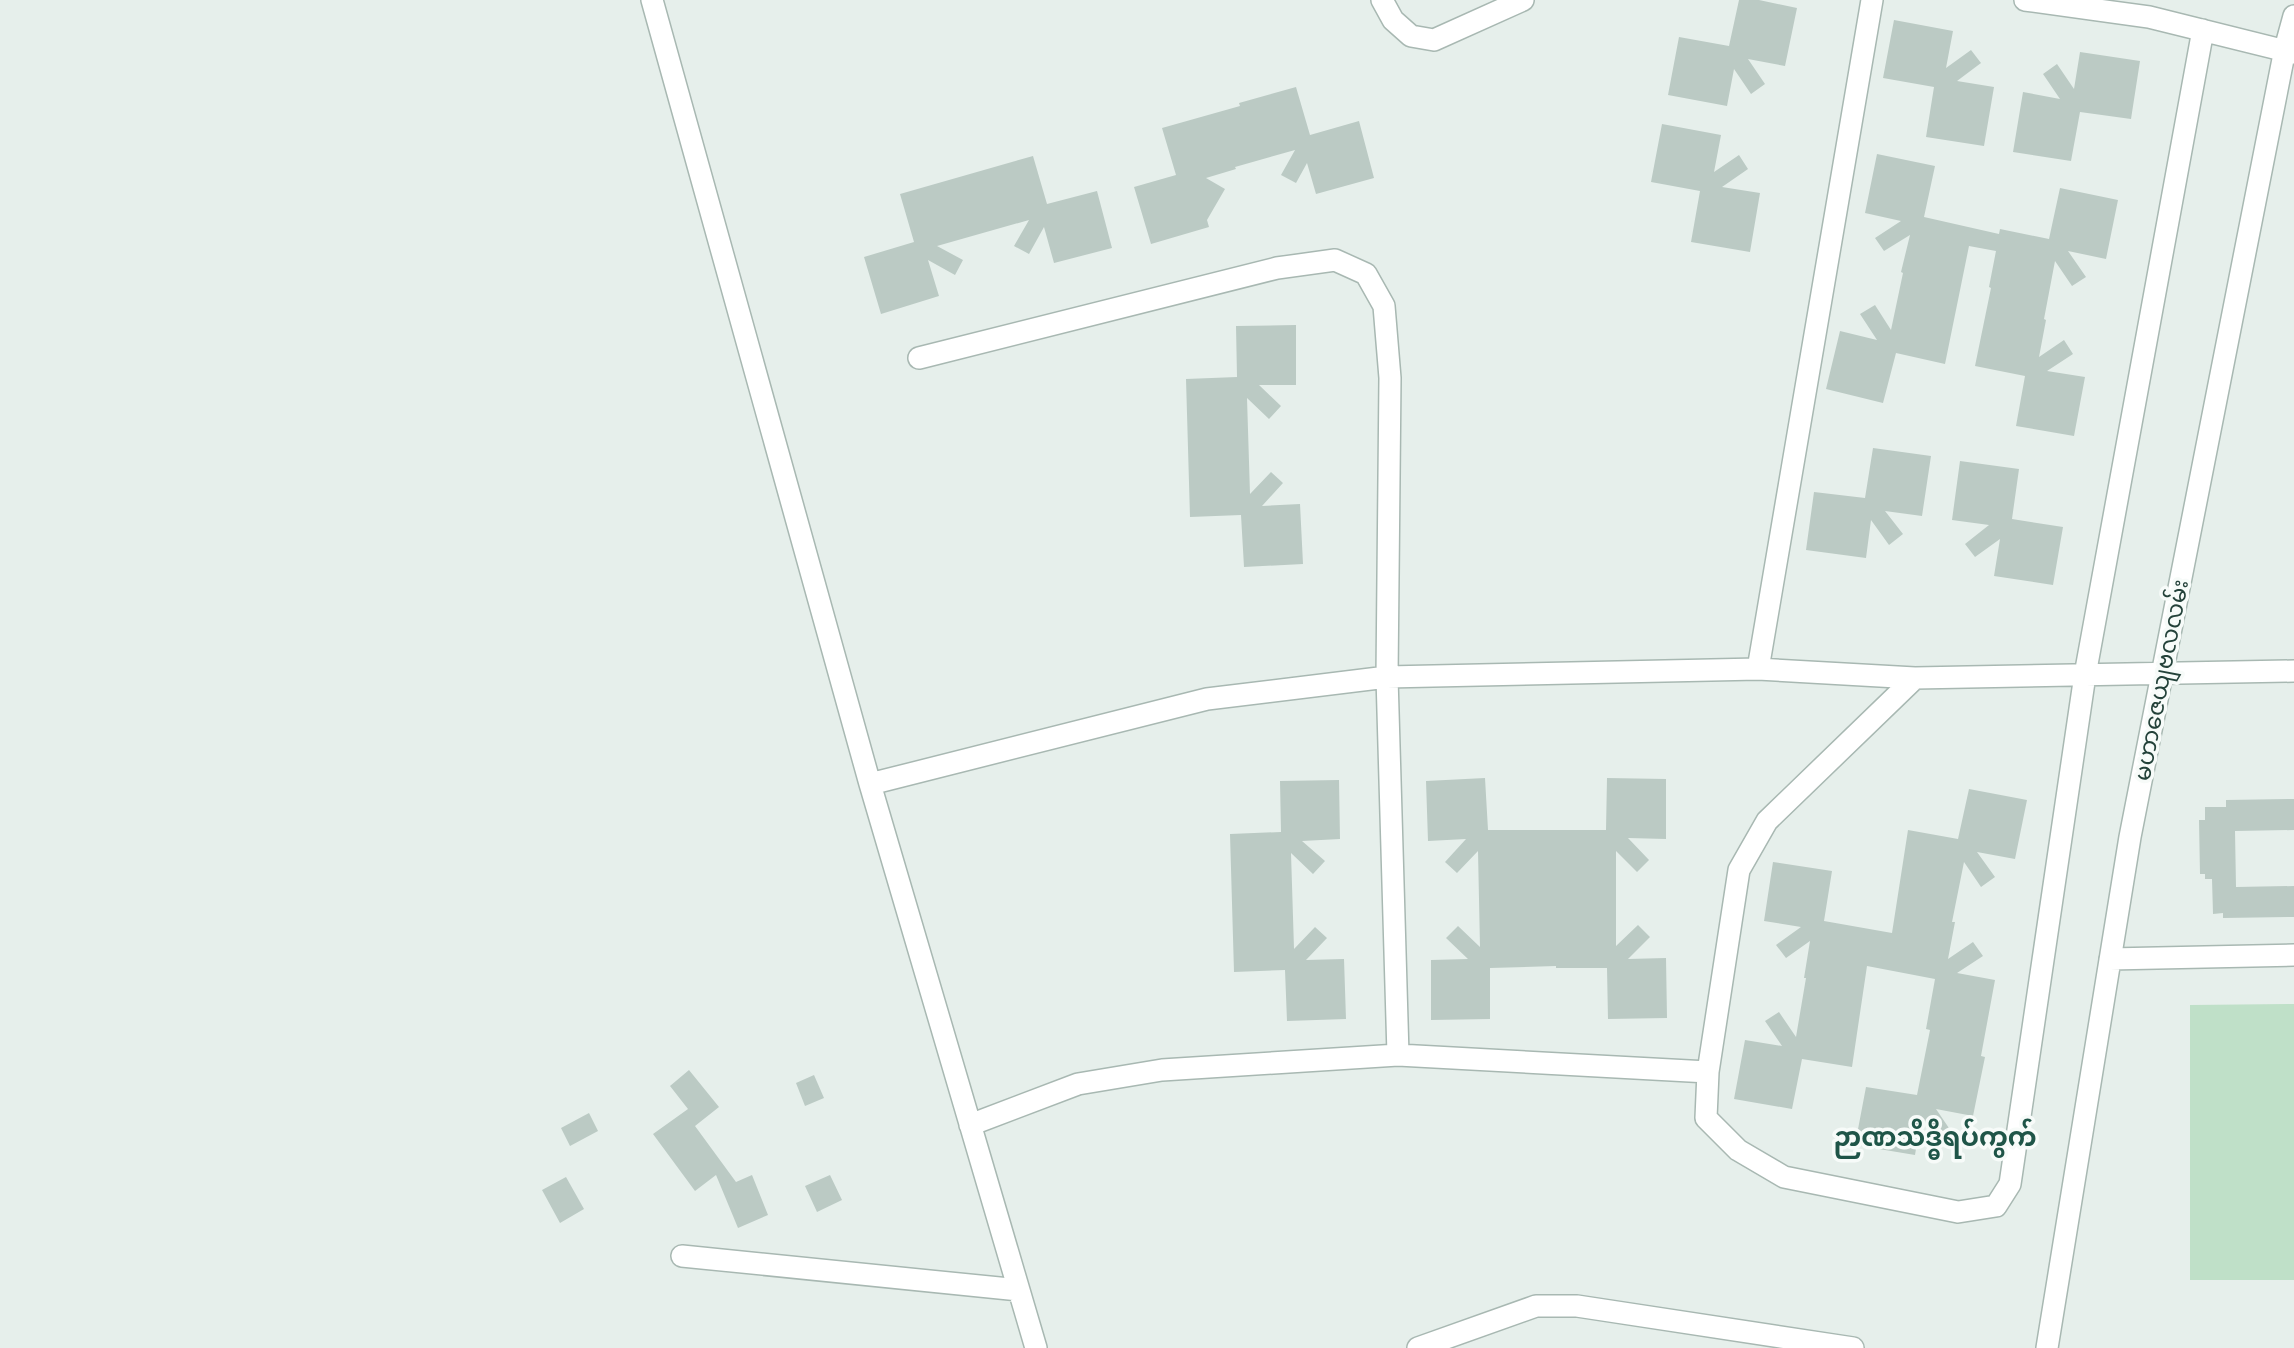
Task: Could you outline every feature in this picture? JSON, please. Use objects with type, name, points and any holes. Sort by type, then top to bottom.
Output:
[{"type":"street","points":[[652,0],[870,784],[1036,1348]]},
{"type":"street","points":[[1382,0],[1393,20],[1412,36],[1434,40],[1523,0]]},
{"type":"street","points":[[1758,669],[1872,0]]},
{"type":"street","points":[[2025,0],[2149,16],[2290,51]]},
{"type":"street","name":"မဟာဇေယျဗလလမ်း","points":[[2047,1348],[2130,837],[2290,51],[2294,16]]},
{"type":"street","points":[[1915,678],[1767,821],[1739,870],[1708,1072],[1706,1118],[1738,1150],[1784,1177],[1958,1212],[1996,1206],[2010,1184],[2085,675],[2203,30]]},
{"type":"street","points":[[919,358],[1277,268],[1335,260],[1366,274],[1384,306],[1390,378],[1387,677],[1398,1055]]},
{"type":"street","points":[[870,784],[1207,699],[1387,677],[1758,669],[1915,678],[2294,671]]},
{"type":"street","points":[[2110,959],[2294,955]]},
{"type":"street","points":[[970,1125],[1078,1084],[1150,1072],[1398,1055],[1708,1072]]},
{"type":"street","points":[[682,1256],[1019,1290]]},
{"type":"street","points":[[1418,1348],[1440,1343],[1536,1306],[1577,1306],[1853,1348]]},
{"type":"green space","points":[[2294,1004],[2294,1280],[2190,1280],[2190,1005]]},
{"type":"building","points":[[1739,0],[1759,0],[1797,8],[1785,66],[1748,59],[1765,84],[1751,94],[1734,69],[1727,106],[1668,95],[1679,37],[1729,46]]},
{"type":"building","points":[[1894,20],[1953,31],[1946,68],[1971,50],[1981,63],[1957,81],[1994,87],[1984,146],[1926,137],[1934,87],[1883,78]]},
{"type":"building","points":[[2080,52],[2140,61],[2131,119],[2080,112],[2071,161],[2013,152],[2023,92],[2060,99],[2043,74],[2057,64],[2074,89]]},
{"type":"building","points":[[1296,87],[1310,135],[1359,121],[1374,178],[1316,194],[1307,163],[1296,183],[1281,175],[1295,150],[1235,167],[1236,169],[1206,178],[1225,189],[1207,220],[1209,227],[1151,244],[1134,187],[1176,175],[1162,128]]},
{"type":"building","points":[[1662,124],[1721,135],[1714,172],[1739,155],[1748,169],[1722,187],[1760,193],[1750,252],[1691,242],[1700,191],[1651,182]]},
{"type":"building","points":[[1877,154],[1935,166],[1924,217],[1999,234],[2000,229],[2049,239],[2060,188],[2118,200],[2106,259],[2068,251],[2086,277],[2072,286],[2055,261],[2044,319],[2046,320],[2039,357],[2064,340],[2073,354],[2047,371],[2085,377],[2074,436],[2016,426],[2025,376],[1975,366],[1996,251],[1969,246],[1945,364],[1896,353],[1883,403],[1826,389],[1840,331],[1877,340],[1860,314],[1875,305],[1891,330],[1910,235],[1884,251],[1875,238],[1901,221],[1865,213]]},
{"type":"building","points":[[1033,156],[1047,204],[1097,191],[1112,248],[1054,263],[1044,227],[1029,254],[1014,246],[1029,220],[937,246],[963,260],[955,275],[928,260],[939,296],[881,314],[864,257],[914,242],[900,194]]},
{"type":"building","points":[[1296,325],[1296,385],[1259,385],[1281,406],[1269,419],[1247,398],[1250,494],[1271,472],[1283,483],[1262,506],[1300,504],[1303,564],[1244,567],[1241,515],[1190,517],[1186,379],[1237,377],[1236,326]]},
{"type":"building","points":[[1873,448],[1931,456],[1922,516],[1885,511],[1903,534],[1889,545],[1871,520],[1866,558],[1806,550],[1814,492],[1865,498]]},
{"type":"building","points":[[1960,461],[2019,469],[2012,519],[2063,527],[2053,585],[1994,576],[2000,539],[1975,557],[1965,544],[1989,525],[1952,520]]},
{"type":"building","points":[[1485,778],[1488,830],[1606,830],[1607,778],[1666,779],[1666,839],[1628,838],[1649,860],[1637,872],[1616,851],[1616,946],[1638,925],[1650,937],[1628,959],[1666,958],[1667,1018],[1608,1019],[1607,968],[1556,966],[1490,968],[1490,1019],[1431,1020],[1431,960],[1468,959],[1446,938],[1458,926],[1480,947],[1478,851],[1457,873],[1445,862],[1466,839],[1428,841],[1426,781]]},
{"type":"building","points":[[1339,780],[1340,839],[1302,841],[1325,861],[1313,874],[1291,853],[1294,949],[1315,927],[1327,938],[1306,960],[1344,959],[1346,1019],[1287,1021],[1285,970],[1234,972],[1230,834],[1281,832],[1280,781]]},
{"type":"building","points":[[1969,789],[2027,800],[2015,859],[1977,852],[1995,877],[1981,887],[1964,862],[1952,922],[1955,922],[1948,959],[1973,942],[1983,956],[1957,973],[1995,980],[1981,1056],[1985,1057],[1973,1116],[1936,1109],[1953,1134],[1939,1143],[1921,1118],[1915,1155],[1855,1145],[1866,1087],[1917,1095],[1930,1030],[1926,1029],[1935,979],[1867,966],[1852,1067],[1802,1059],[1792,1109],[1734,1099],[1745,1040],[1782,1046],[1765,1021],[1779,1012],[1796,1037],[1806,978],[1810,941],[1786,958],[1776,945],[1801,927],[1764,921],[1773,862],[1832,871],[1824,921],[1892,933],[1908,830],[1958,839]]},
{"type":"building","points":[[2294,799],[2294,830],[2235,831],[2236,887],[2294,886],[2294,917],[2223,918],[2223,913],[2213,914],[2212,879],[2205,879],[2205,874],[2200,874],[2199,820],[2205,820],[2205,807],[2226,807],[2226,800]]},
{"type":"building","points":[[689,1070],[719,1107],[695,1126],[736,1182],[752,1175],[768,1215],[738,1228],[716,1175],[695,1191],[653,1134],[688,1109],[670,1086]]},
{"type":"building","points":[[814,1075],[824,1098],[805,1106],[796,1083]]},
{"type":"building","points":[[589,1113],[598,1131],[570,1146],[561,1128]]},
{"type":"building","points":[[830,1175],[842,1200],[817,1212],[805,1186]]},
{"type":"building","points":[[566,1177],[584,1209],[560,1223],[542,1190]]},
{"type":"district","name":"ဉာဏသိဒ္ဓိရပ်ကွက်","points":[[1935,1137]]}]
